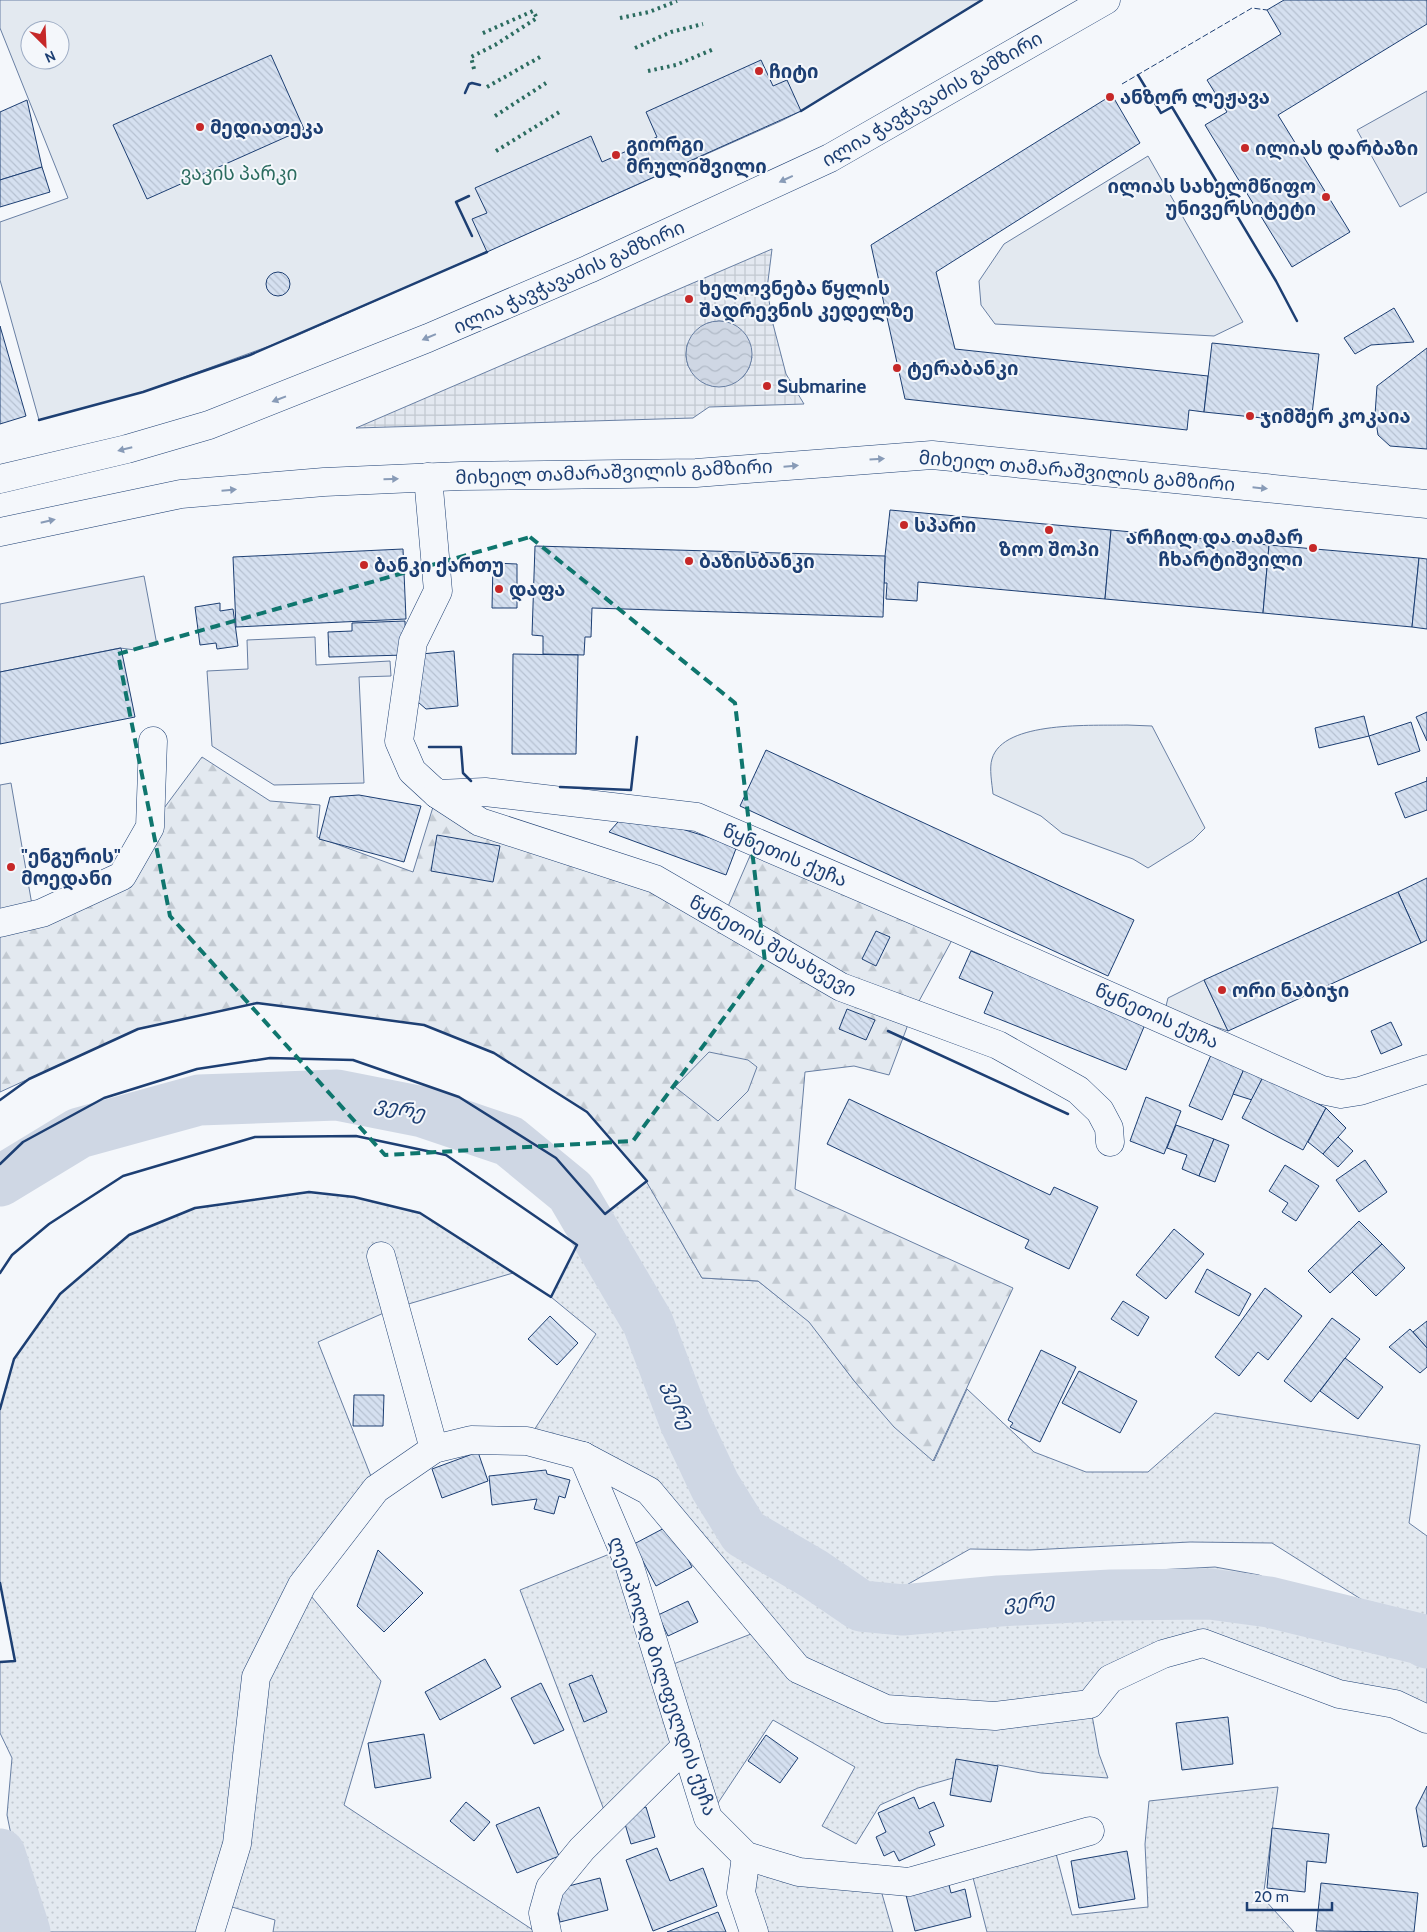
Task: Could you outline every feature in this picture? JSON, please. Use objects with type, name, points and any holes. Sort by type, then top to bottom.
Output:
[{"type":"street","name":"ილია ჭავჭავაძის გამზირი","points":[[0,479],[127,449],[209,425],[428,338],[589,269],[830,158],[1106,0]]},
{"type":"street","name":"მიხეილ თამარაშვილის გამზირი","points":[[428,477],[696,473],[932,455],[1427,504]]},
{"type":"street","points":[[0,532],[181,494],[324,482],[428,477],[438,591],[413,642],[398,741],[412,771],[437,794]]},
{"type":"street","points":[[0,924],[42,913],[122,876],[150,827],[153,741]]},
{"type":"street","name":"წყნეთის ქუჩა","points":[[437,794],[484,792],[697,817],[967,933],[1322,1090],[1341,1094],[1360,1091],[1427,1069]]},
{"type":"street","name":"წყნეთის შესახვევი","points":[[437,794],[480,822],[655,880],[841,987],[998,1045],[1078,1090],[1100,1112],[1109,1128],[1110,1142]]},
{"type":"street","points":[[381,1256],[434,1449]]},
{"type":"street","points":[[210,1932],[237,1844],[256,1677],[302,1585],[376,1489],[434,1449],[471,1440],[527,1441],[583,1456],[648,1491],[798,1669],[886,1709],[996,1716],[1090,1704],[1110,1680],[1163,1654],[1203,1643],[1339,1694],[1395,1704],[1427,1719]]},
{"type":"street","name":"ლეოპოლდ ბილფელდის ქუჩა","points":[[583,1456],[629,1564],[708,1818],[746,1856]]},
{"type":"street","points":[[547,1932],[543,1913],[550,1888],[582,1849],[686,1746]]},
{"type":"street","points":[[754,1932],[741,1893],[746,1856],[799,1872],[909,1882],[1090,1831]]},
{"type":"highlighted area","points":[[530,537],[735,703],[765,962],[633,1141],[385,1155],[170,916],[118,654]]},
{"type":"green space","name":"ვაკის პარკი","points":[[0,0],[982,0],[801,111],[781,121],[294,337],[143,392],[39,420],[0,280],[0,222],[68,198],[0,28]]},
{"type":"green space","points":[[1148,156],[1243,322],[1214,336],[995,324],[981,305],[979,281],[1004,244]]},
{"type":"green space","points":[[1152,726],[1205,828],[1193,840],[1148,868],[1133,859],[1062,833],[1041,816],[993,794],[992,759],[1000,746],[1013,737],[1031,731],[1051,728]]},
{"type":"green space","points":[[202,757],[270,801],[320,805],[317,837],[413,872],[437,794],[723,918],[756,842],[958,929],[912,1014],[889,1075],[854,1066],[805,1072],[795,1189],[1013,1288],[933,1461],[894,1427],[855,1382],[809,1322],[758,1281],[702,1278],[646,1181],[587,1112],[494,1053],[424,1025],[257,1003],[138,1029],[0,1092],[0,934],[122,876],[150,827]]},
{"type":"green space","name":"\"ენგურის\" მოედანი","points":[[11,783],[32,905],[0,912],[0,785]]},
{"type":"green space","points":[[1204,980],[1228,1031],[1165,1010],[1168,998]]},
{"type":"green space","points":[[709,1052],[748,1060],[757,1067],[748,1091],[718,1121],[675,1087]]},
{"type":"green space","points":[[647,1181],[702,1278],[758,1281],[810,1322],[855,1382],[934,1461],[967,1389],[1034,1452],[1086,1472],[1148,1472],[1215,1413],[1420,1445],[1409,1523],[1427,1536],[1427,1629],[1400,1621],[1364,1601],[1272,1543],[1190,1542],[1030,1550],[970,1549],[896,1591],[846,1581],[799,1553],[749,1512],[712,1449],[686,1358],[660,1297],[605,1214]]},
{"type":"green space","points":[[309,1192],[354,1197],[420,1213],[513,1273],[395,1308],[318,1342],[376,1489],[302,1585],[381,1681],[344,1805],[536,1932],[273,1932],[275,1920],[219,1903],[210,1932],[38,1932],[18,1869],[7,1815],[12,1758],[0,1733],[0,1662],[15,1661],[0,1583],[0,1409],[14,1359],[60,1294],[129,1235],[195,1208]]},
{"type":"green space","points":[[577,1245],[642,1345],[673,1433],[728,1535],[857,1621],[924,1619],[958,1598],[1020,1577],[1215,1567],[1259,1575],[1298,1592],[1358,1638],[1427,1661],[1427,1719],[1203,1643],[1090,1704],[1099,1754],[1108,1778],[1041,1773],[998,1765],[918,1788],[880,1805],[856,1844],[822,1826],[855,1767],[773,1720],[708,1818],[687,1747],[609,1823],[520,1590],[622,1549],[663,1668],[764,1629],[649,1491],[527,1441],[596,1334],[551,1297]]},
{"type":"green space","points":[[1278,1787],[1263,1898],[1294,1932],[987,1932],[970,1866],[1053,1842],[1072,1915],[1148,1907],[1145,1844],[1149,1801]]},
{"type":"green space","points":[[746,1856],[878,1880],[893,1932],[754,1932]]},
{"type":"shaded area","points":[[1427,91],[1427,192],[1400,207],[1357,130]]},
{"type":"shaded area","points":[[772,249],[767,289],[773,324],[786,374],[804,404],[709,407],[693,418],[356,428]],"holes":[[[730,322],[752,357],[749,368],[743,377],[723,386],[712,386],[703,382],[688,366],[686,356],[687,345],[699,328],[708,323]]]},
{"type":"shaded area","points":[[144,576],[157,645],[135,650],[120,648],[0,672],[0,604]]},
{"type":"shaded area","points":[[315,637],[316,665],[390,661],[391,676],[359,677],[364,783],[274,785],[212,746],[207,671],[248,669],[247,640]]},
{"type":"water","points":[[719,321],[732,324],[742,331],[749,341],[752,354],[749,367],[742,377],[732,384],[719,387],[706,384],[696,377],[689,367],[686,354],[689,341],[696,331],[706,324]]},
{"type":"building","points":[[1284,0],[1427,0],[1427,24],[1278,115],[1350,232],[1292,267],[1205,125],[1227,112],[1207,80],[1281,34],[1267,10]]},
{"type":"building","points":[[271,55],[304,129],[147,199],[113,125]]},
{"type":"building","points":[[761,60],[773,86],[787,80],[801,111],[487,252],[472,219],[487,213],[475,188],[591,136],[602,162],[629,150],[657,137],[646,112]]},
{"type":"building","points":[[1112,95],[1140,143],[936,272],[955,349],[1208,376],[1204,412],[1189,410],[1187,430],[905,399],[871,245]]},
{"type":"building","points":[[27,100],[42,167],[0,180],[0,112]]},
{"type":"building","points":[[42,167],[50,192],[0,207],[0,180]]},
{"type":"building","points":[[278,272],[286,276],[290,284],[286,292],[278,296],[270,292],[266,284],[270,276]]},
{"type":"building","points":[[1394,308],[1414,342],[1371,345],[1355,354],[1344,338]]},
{"type":"building","points":[[0,326],[26,416],[0,424]]},
{"type":"building","points":[[1212,343],[1319,354],[1311,423],[1204,412]]},
{"type":"building","points":[[1427,348],[1427,449],[1390,446],[1378,435],[1375,415],[1377,386]]},
{"type":"building","points":[[890,510],[1111,530],[1105,599],[918,582],[917,601],[886,599],[887,583],[884,583],[885,556]]},
{"type":"building","points":[[1111,530],[1269,545],[1263,613],[1105,599]]},
{"type":"building","points":[[1269,545],[1419,558],[1412,627],[1263,613]]},
{"type":"building","points":[[535,546],[885,556],[883,617],[592,608],[591,637],[585,637],[584,655],[543,654],[543,636],[532,635]]},
{"type":"building","points":[[403,549],[406,619],[236,627],[233,557]]},
{"type":"building","points":[[1419,558],[1427,559],[1427,629],[1412,627]]},
{"type":"building","points":[[493,563],[517,564],[517,608],[492,608]]},
{"type":"building","points":[[220,603],[220,611],[233,609],[238,646],[217,649],[216,643],[200,645],[195,607]]},
{"type":"building","points":[[405,621],[406,655],[329,657],[328,632],[352,631],[352,623]]},
{"type":"building","points":[[121,648],[135,717],[0,744],[0,672]]},
{"type":"building","points":[[454,651],[458,706],[426,709],[418,702],[421,654]]},
{"type":"building","points":[[513,654],[578,655],[576,754],[512,754]]},
{"type":"building","points":[[1427,712],[1427,741],[1416,717]]},
{"type":"building","points":[[1364,716],[1369,736],[1319,748],[1315,728]]},
{"type":"building","points":[[1411,722],[1420,751],[1378,765],[1369,736]]},
{"type":"building","points":[[766,750],[1134,920],[1108,976],[740,806]]},
{"type":"building","points":[[1427,781],[1427,810],[1405,818],[1395,793]]},
{"type":"building","points":[[359,795],[421,806],[404,862],[319,839],[330,797]]},
{"type":"building","points":[[627,812],[737,846],[726,875],[609,832]]},
{"type":"building","points":[[437,835],[500,846],[493,882],[431,871]]},
{"type":"building","points":[[1427,878],[1427,940],[1421,943],[1398,892]]},
{"type":"building","points":[[1398,892],[1421,943],[1228,1031],[1204,980]]},
{"type":"building","points":[[876,931],[890,937],[876,966],[862,959]]},
{"type":"building","points":[[971,951],[1146,1022],[1126,1070],[984,1013],[993,992],[959,978]]},
{"type":"building","points":[[847,1009],[875,1020],[866,1040],[839,1029]]},
{"type":"building","points":[[1391,1022],[1402,1045],[1381,1054],[1371,1031]]},
{"type":"building","points":[[1211,1055],[1244,1069],[1222,1120],[1189,1106]]},
{"type":"building","points":[[1244,1069],[1264,1075],[1252,1100],[1233,1094]]},
{"type":"building","points":[[1264,1075],[1326,1108],[1303,1150],[1242,1118]]},
{"type":"building","points":[[1146,1097],[1181,1111],[1164,1154],[1130,1141]]},
{"type":"building","points":[[849,1099],[1050,1195],[1054,1187],[1098,1207],[1069,1269],[1025,1248],[1029,1240],[827,1144]]},
{"type":"building","points":[[1326,1108],[1346,1128],[1323,1154],[1308,1142]]},
{"type":"building","points":[[1176,1125],[1214,1139],[1199,1176],[1182,1169],[1187,1155],[1167,1148]]},
{"type":"building","points":[[1338,1137],[1353,1151],[1338,1167],[1323,1154]]},
{"type":"building","points":[[1214,1139],[1229,1145],[1215,1182],[1199,1176]]},
{"type":"building","points":[[1365,1160],[1387,1192],[1359,1212],[1336,1180]]},
{"type":"building","points":[[1285,1165],[1319,1186],[1296,1221],[1282,1212],[1288,1203],[1269,1191]]},
{"type":"building","points":[[1359,1221],[1382,1244],[1330,1293],[1308,1271]]},
{"type":"building","points":[[1174,1229],[1204,1254],[1166,1299],[1136,1275]]},
{"type":"building","points":[[1382,1244],[1405,1268],[1376,1296],[1352,1272]]},
{"type":"building","points":[[1207,1269],[1251,1294],[1239,1316],[1195,1292]]},
{"type":"building","points":[[1265,1288],[1302,1316],[1268,1360],[1258,1352],[1239,1376],[1215,1357]]},
{"type":"building","points":[[1123,1301],[1149,1317],[1138,1336],[1111,1319]]},
{"type":"building","points":[[550,1316],[578,1343],[557,1365],[528,1339]]},
{"type":"building","points":[[1332,1318],[1360,1339],[1311,1402],[1284,1381]]},
{"type":"building","points":[[1427,1321],[1427,1348],[1413,1332]]},
{"type":"building","points":[[1410,1329],[1427,1348],[1427,1367],[1420,1373],[1389,1347]]},
{"type":"building","points":[[1041,1350],[1076,1367],[1040,1442],[1010,1427],[1013,1423],[1008,1420]]},
{"type":"building","points":[[1345,1358],[1383,1387],[1358,1419],[1320,1391]]},
{"type":"building","points":[[1079,1371],[1137,1401],[1120,1433],[1062,1403]]},
{"type":"building","points":[[354,1395],[384,1395],[383,1426],[353,1426]]},
{"type":"building","points":[[478,1452],[488,1481],[442,1498],[432,1469]]},
{"type":"building","points":[[546,1470],[547,1474],[570,1480],[565,1498],[559,1496],[554,1514],[534,1509],[537,1499],[492,1505],[489,1476]]},
{"type":"building","points":[[670,1525],[692,1567],[656,1586],[634,1544]]},
{"type":"building","points":[[378,1550],[423,1593],[384,1632],[357,1606]]},
{"type":"building","points":[[688,1601],[698,1622],[668,1636],[658,1615]]},
{"type":"building","points":[[485,1659],[501,1687],[440,1720],[425,1692]]},
{"type":"building","points":[[592,1675],[607,1712],[584,1722],[569,1684]]},
{"type":"building","points":[[541,1683],[564,1730],[534,1744],[511,1698]]},
{"type":"building","points":[[1228,1717],[1233,1764],[1182,1770],[1176,1723]]},
{"type":"building","points":[[424,1734],[431,1778],[375,1788],[368,1743]]},
{"type":"building","points":[[766,1735],[798,1758],[780,1783],[748,1761]]},
{"type":"building","points":[[956,1759],[998,1766],[991,1802],[950,1795]]},
{"type":"building","points":[[1427,1786],[1427,1846],[1423,1847],[1416,1808]]},
{"type":"building","points":[[914,1797],[919,1809],[934,1802],[944,1826],[929,1832],[935,1845],[899,1861],[894,1851],[884,1856],[876,1837],[886,1832],[878,1813]]},
{"type":"building","points":[[466,1802],[490,1822],[474,1841],[450,1821]]},
{"type":"building","points":[[539,1807],[559,1856],[517,1873],[496,1825]]},
{"type":"building","points":[[646,1807],[655,1837],[631,1844],[622,1814]]},
{"type":"building","points":[[1272,1828],[1329,1834],[1326,1863],[1307,1861],[1305,1892],[1267,1888]]},
{"type":"building","points":[[657,1848],[670,1881],[703,1868],[717,1906],[653,1931],[626,1860]]},
{"type":"building","points":[[1127,1851],[1135,1899],[1079,1908],[1071,1861]]},
{"type":"building","points":[[600,1878],[608,1910],[560,1922],[553,1890]]},
{"type":"building","points":[[948,1881],[951,1893],[965,1889],[971,1917],[915,1931],[905,1891]]},
{"type":"building","points":[[1321,1883],[1418,1893],[1414,1932],[1316,1931]]},
{"type":"building","points":[[718,1912],[726,1932],[667,1932]]},
{"type":"waterway","name":"ვერე","points":[[0,1181],[79,1133],[199,1100],[337,1095],[423,1112],[509,1141],[571,1192],[648,1323],[685,1422],[715,1486],[744,1533],[814,1574],[861,1606],[903,1610],[999,1601],[1111,1595],[1210,1594],[1269,1602],[1420,1639],[1427,1643]]},
{"type":"waterway","name":"ვერე","points":[[0,1854],[25,1932]]},
{"type":"hedge","points":[[620,18],[649,12],[677,1]]},
{"type":"hedge","points":[[474,69],[471,57],[495,45],[537,18],[533,11],[481,34]]},
{"type":"hedge","points":[[635,48],[671,32],[703,24]]},
{"type":"hedge","points":[[648,71],[676,65],[714,49]]},
{"type":"hedge","points":[[487,87],[540,57]]},
{"type":"hedge","points":[[495,116],[546,83]]},
{"type":"hedge","points":[[496,151],[561,111]]},
{"type":"fence","points":[[1122,84],[1252,8],[1267,10]]},
{"type":"wall","points":[[801,111],[982,0]]},
{"type":"wall","points":[[1138,75],[1161,113],[1172,107],[1276,281],[1297,321]]},
{"type":"wall","points":[[465,93],[469,84],[480,85]]},
{"type":"wall","points":[[469,196],[456,202],[472,236]]},
{"type":"wall","points":[[39,420],[143,392],[250,355],[487,252]]},
{"type":"wall","points":[[560,787],[631,790],[637,737]]},
{"type":"wall","points":[[429,747],[461,747],[463,773],[471,781]]},
{"type":"wall","points":[[0,1100],[29,1079],[138,1029],[257,1003],[424,1025],[494,1053],[587,1112],[647,1181],[605,1214],[556,1158],[459,1097],[353,1060],[270,1058],[197,1069],[104,1098],[23,1142],[0,1164]]},
{"type":"wall","points":[[888,1031],[1068,1114]]},
{"type":"wall","points":[[0,1273],[12,1255],[49,1224],[123,1176],[255,1137],[356,1136],[446,1155],[577,1245],[551,1297],[420,1213],[354,1197],[309,1192],[195,1208],[129,1235],[60,1294],[14,1359],[0,1409]]},
{"type":"wall","points":[[0,1583],[15,1661],[0,1662]]},
{"type":"place","name":"ჩიტი","points":[[759,71]]},
{"type":"place","name":"ანზორ ლეჟავა","points":[[1110,97]]},
{"type":"place","name":"მედიათეკა","points":[[200,127]]},
{"type":"place","name":"ილიას დარბაზი","points":[[1245,148]]},
{"type":"place","name":"გიორგი მრულიშვილი","points":[[616,155]]},
{"type":"place","name":"ილიას სახელმწიფო უნივერსიტეტი","points":[[1326,197]]},
{"type":"place","name":"ხელოვნება წყლის შადრევნის კედელზე","points":[[689,299]]},
{"type":"place","name":"ტერაბანკი","points":[[897,368]]},
{"type":"place","name":"Submarine","points":[[767,386]]},
{"type":"place","name":"ჯიმშერ კოკაია","points":[[1250,416]]},
{"type":"place","name":"სპარი","points":[[904,525]]},
{"type":"place","name":"ზოო შოპი","points":[[1049,530]]},
{"type":"place","name":"არჩილ და თამარ ჩხარტიშვილი","points":[[1313,548]]},
{"type":"place","name":"ბაზისბანკი","points":[[689,561]]},
{"type":"place","name":"ბანკი ქართუ","points":[[364,565]]},
{"type":"place","name":"დაფა","points":[[499,589]]},
{"type":"place","name":"\"ენგურის\" მოედანი","points":[[11,867]]},
{"type":"place","name":"ორი ნაბიჯი","points":[[1222,990]]}]
